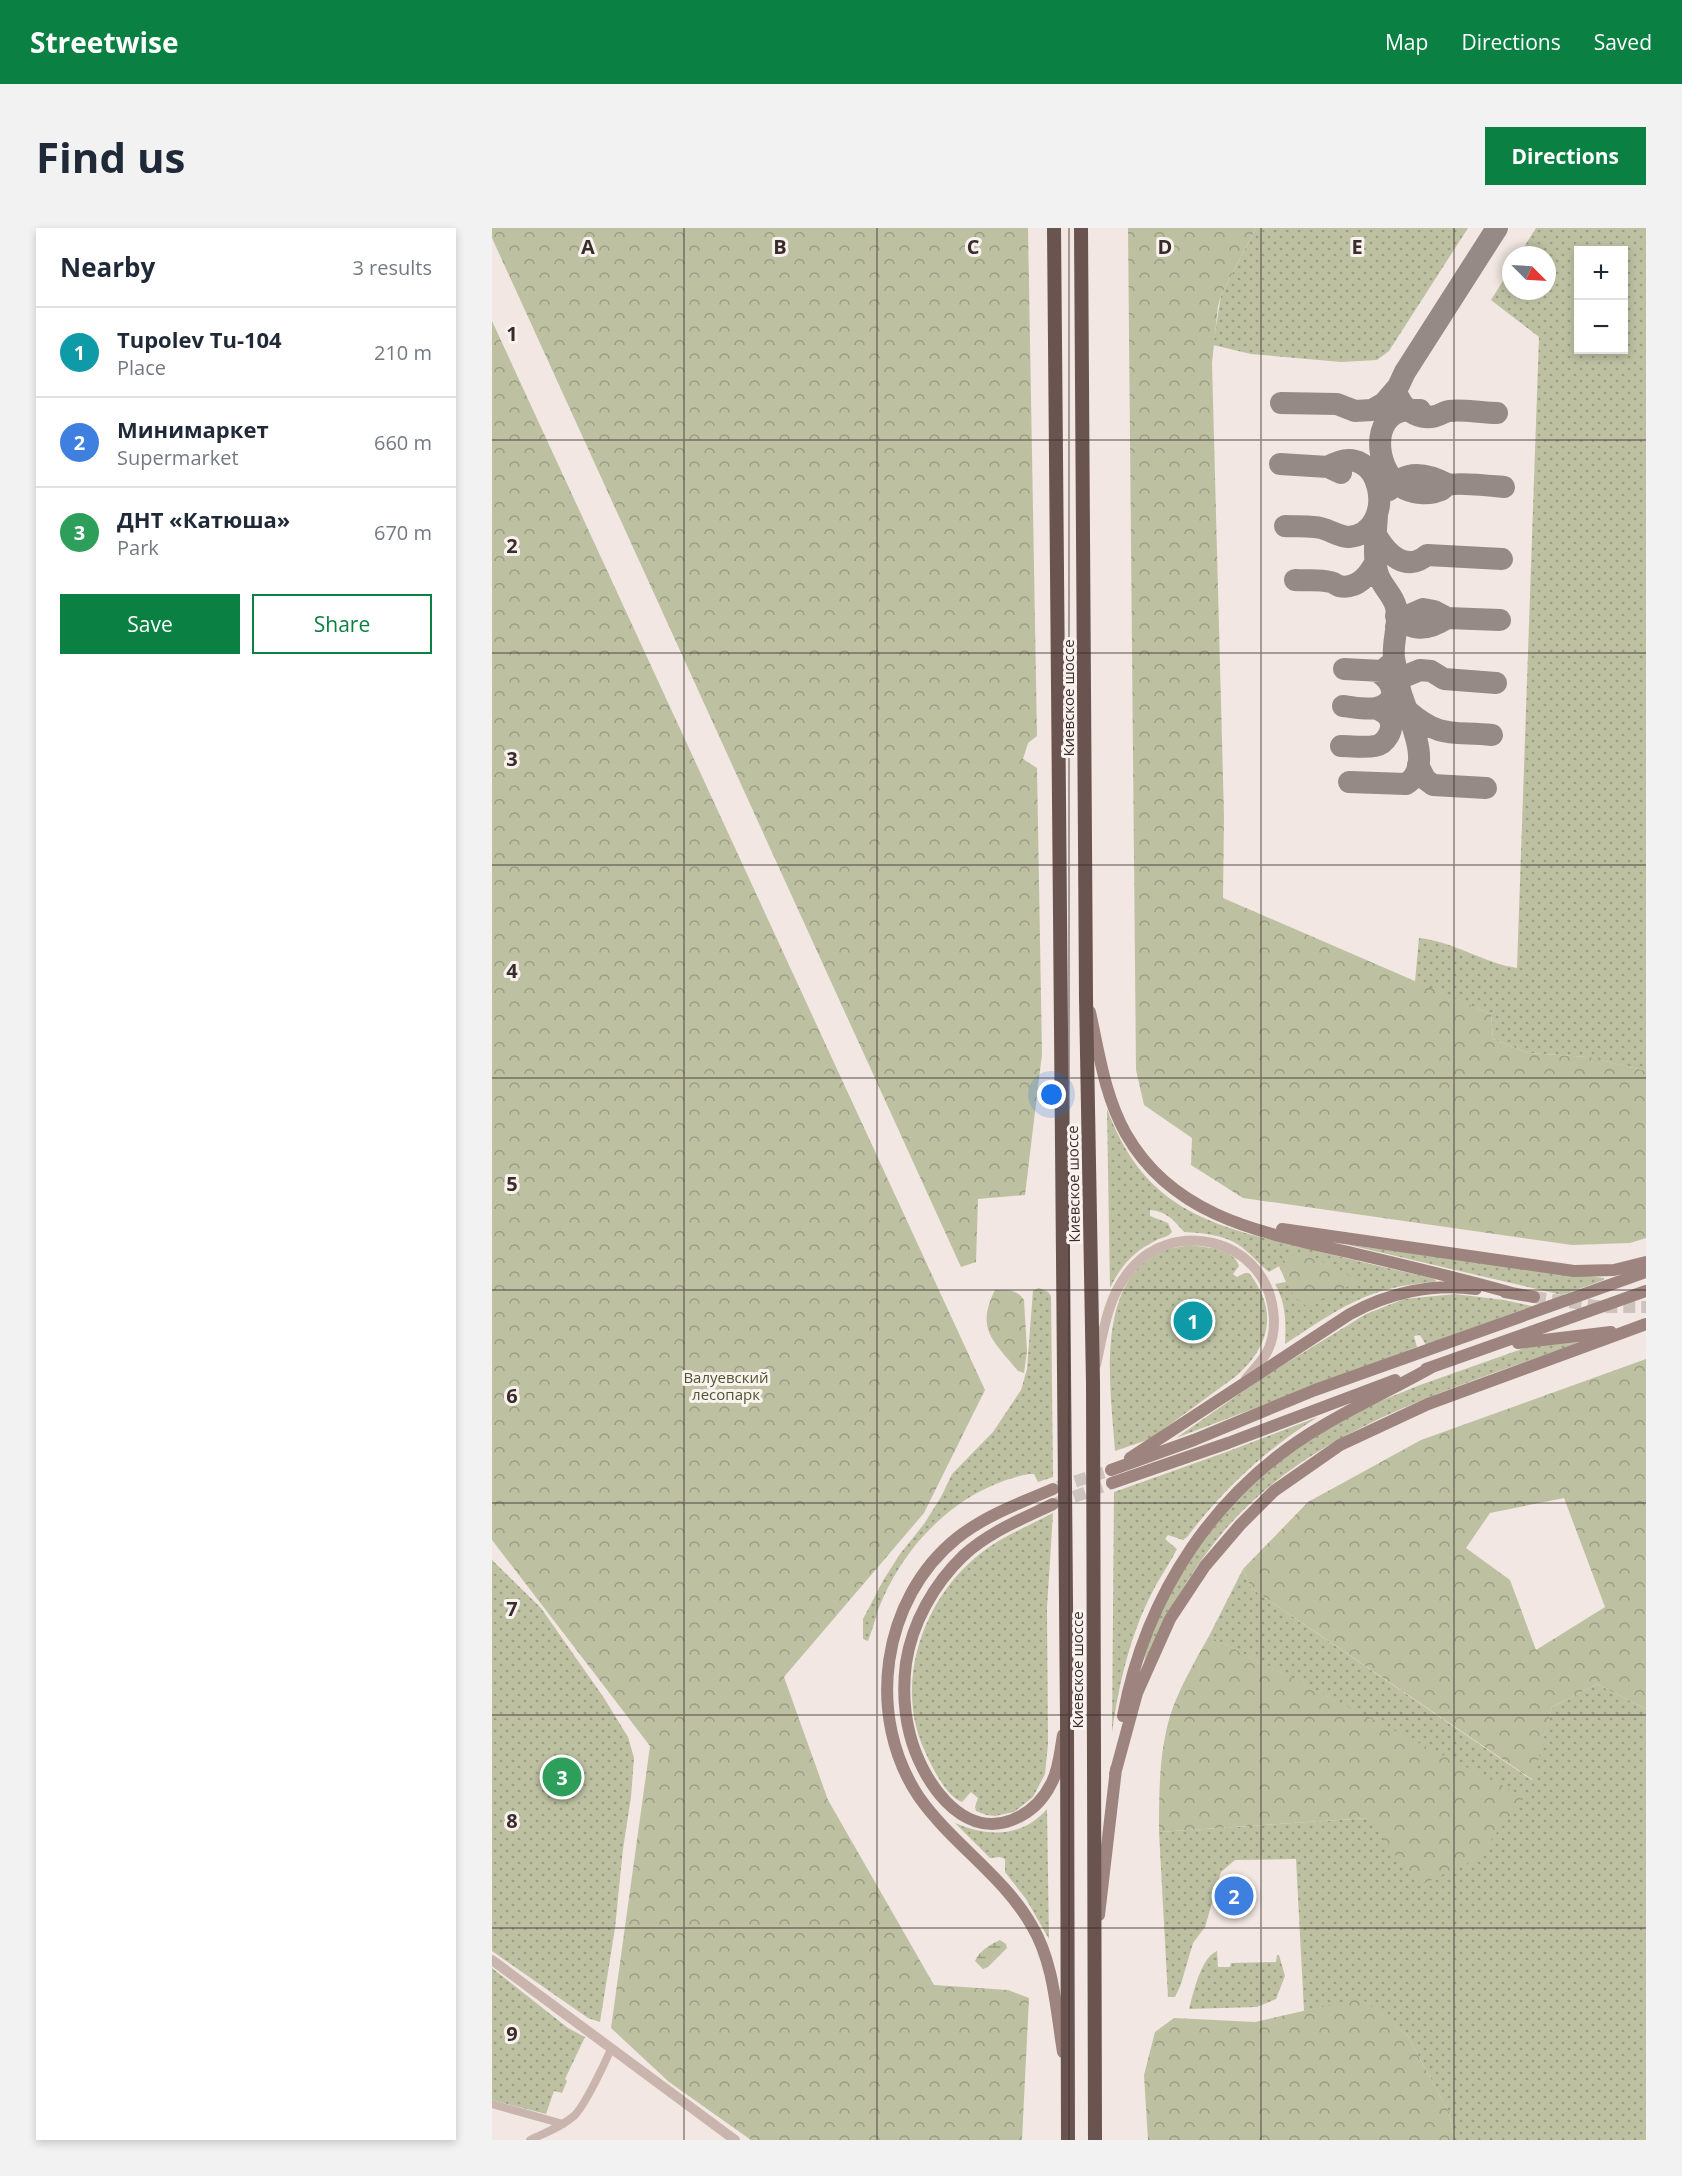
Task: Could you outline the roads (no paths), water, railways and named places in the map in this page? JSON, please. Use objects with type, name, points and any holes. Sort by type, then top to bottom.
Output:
[{"type":"highway","name":"Киевское шоссе","points":[[1054,228],[1067,1716],[1068,2140]]},
{"type":"highway","name":"Киевское шоссе","points":[[1081,228],[1086,998],[1093,1383],[1095,2140]]},
{"type":"main road","points":[[1086,998],[1112,1104],[1131,1143],[1154,1173],[1176,1192],[1217,1216],[1234,1222],[1281,1236],[1451,1276],[1512,1293]]},
{"type":"main road","points":[[1234,1222],[1574,1271],[1614,1270],[1646,1262]]},
{"type":"main road","points":[[1534,1297],[1443,1287],[1397,1294],[1372,1301],[1112,1470],[1194,1440],[1326,1385],[1646,1272]]},
{"type":"main road","points":[[1112,1483],[1646,1291]]},
{"type":"main road","points":[[1115,1774],[1137,1693],[1170,1619],[1205,1566],[1240,1525],[1274,1491],[1340,1445],[1428,1404],[1646,1324]]},
{"type":"main road","points":[[1485,1349],[1544,1339],[1628,1331]]},
{"type":"main road","points":[[1094,1966],[1124,1712],[1141,1646],[1169,1582],[1199,1536],[1236,1494],[1286,1450],[1323,1425],[1432,1367]]},
{"type":"main road","points":[[1053,1489],[983,1520],[956,1539],[929,1568],[908,1601],[896,1631],[888,1665],[887,1700],[892,1733],[902,1766],[914,1788],[947,1831],[1010,1893],[1034,1928],[1049,1966],[1067,2074]]},
{"type":"main road","points":[[1053,1504],[1003,1528],[979,1543],[945,1576],[922,1612],[912,1638],[905,1676],[906,1709],[909,1732],[916,1753],[936,1790],[962,1815],[991,1824],[1017,1818],[1031,1809],[1042,1797],[1055,1776],[1067,1716]]},
{"type":"street","points":[[1093,1383],[1110,1306],[1128,1272],[1146,1254],[1155,1249],[1172,1243],[1195,1240],[1217,1244],[1242,1256],[1259,1273],[1269,1293],[1274,1321],[1271,1341],[1261,1362],[1240,1385]]},
{"type":"street","points":[[492,1960],[735,2140]]},
{"type":"street","points":[[530,2140],[562,2124],[577,2111],[605,2064],[611,2049]]},
{"type":"street","points":[[492,2104],[562,2124]]},
{"type":"tunnel","points":[[1534,1297],[1603,1307],[1646,1307]]},
{"type":"tunnel","points":[[1058,1487],[1111,1470]]},
{"type":"tunnel","points":[[1057,1503],[1112,1483]]},
{"type":"place","name":"Tupolev Tu-104","points":[[1193,1321]]},
{"type":"place","name":"ДНТ «Катюша»","points":[[562,1777]]},
{"type":"place","name":"Минимаркет","points":[[1234,1896]]},
{"type":"park label","name":"Валуевский лесопарк","points":[[726,1386]]}]
